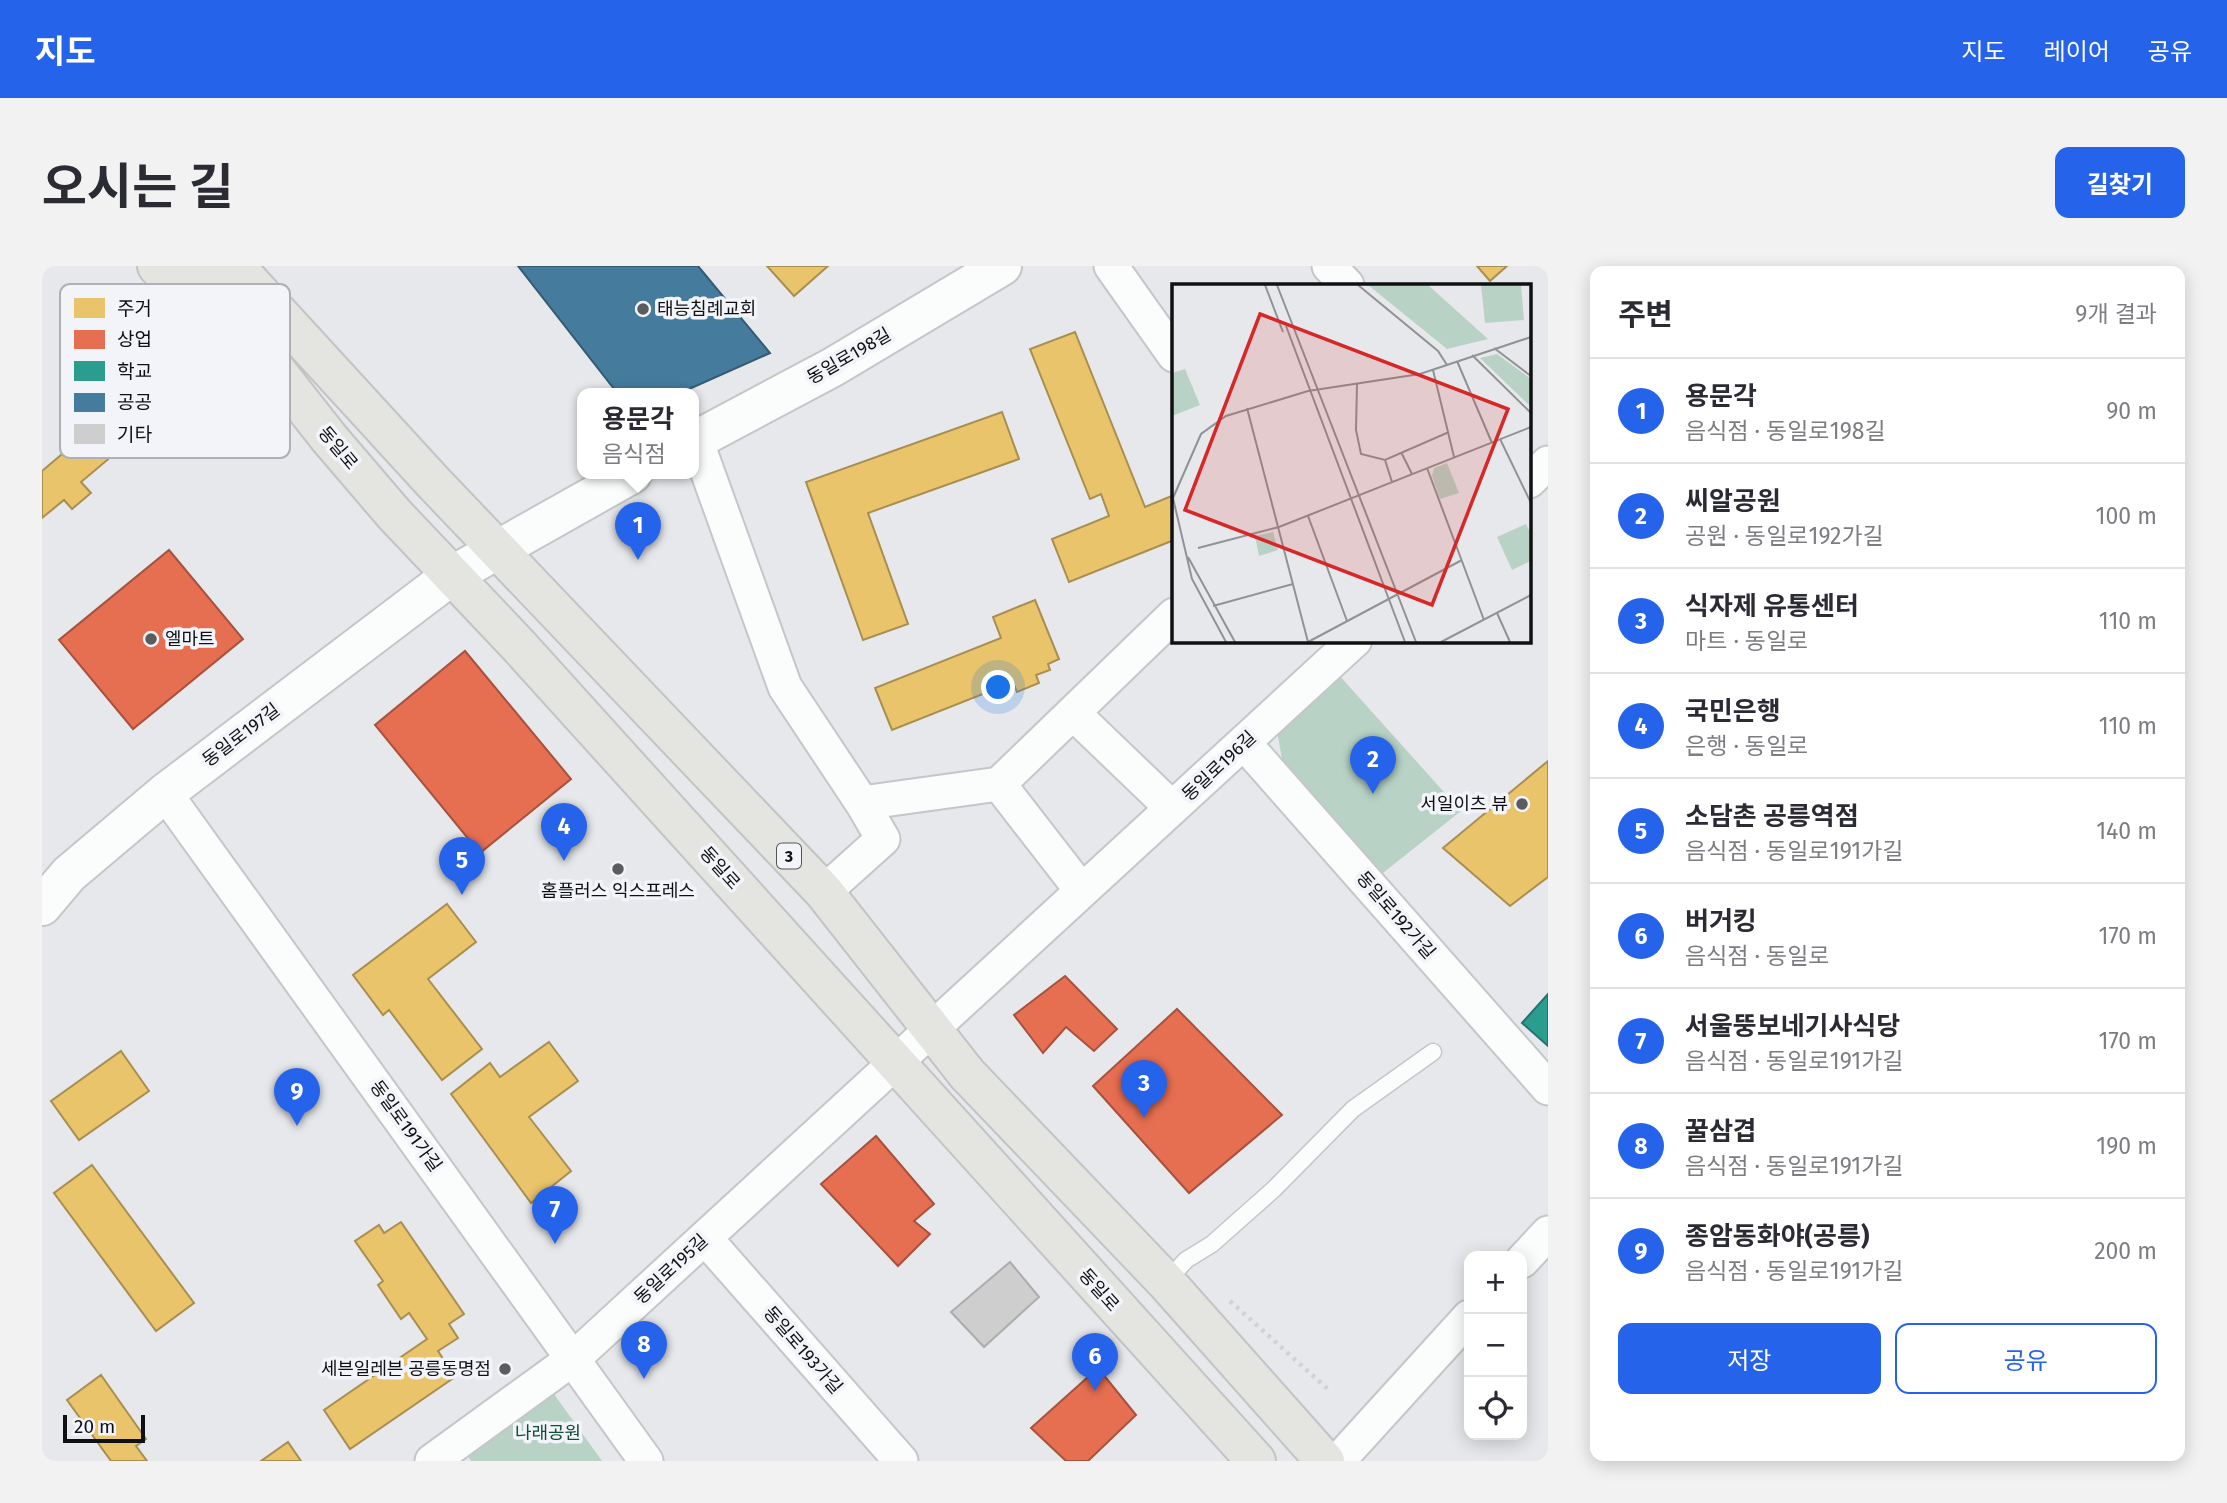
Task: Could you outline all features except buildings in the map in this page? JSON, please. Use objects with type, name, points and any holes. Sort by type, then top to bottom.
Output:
[{"type":"main road","points":[[157,266],[174,284]]},
{"type":"main road","name":"동일로","points":[[194,266],[208,284]]},
{"type":"main road","name":"3","points":[[235,266],[252,284]]},
{"type":"main road","points":[[251,266],[265,284]]},
{"type":"main road","points":[[290,314],[362,404]]},
{"type":"main road","name":"3","points":[[290,326],[824,892],[967,1074],[1166,1282],[1325,1461]]},
{"type":"main road","name":"동일로","points":[[290,388],[329,438],[451,576],[519,646],[897,1062],[1128,1323],[1256,1461]]},
{"type":"main road","points":[[290,402],[329,438]]},
{"type":"street","name":"동일로198길","points":[[699,439],[833,367],[1002,266]]},
{"type":"street","points":[[1111,266],[1172,352]]},
{"type":"street","points":[[1329,266],[1347,284]]},
{"type":"street","points":[[699,452],[785,687],[883,839],[824,892]]},
{"type":"street","points":[[451,576],[623,479]]},
{"type":"street","name":"동일로197길","points":[[42,906],[69,874],[165,793],[451,576]]},
{"type":"street","points":[[862,803],[999,784],[1172,617]]},
{"type":"street","name":"동일로196길","points":[[897,1062],[1353,642]]},
{"type":"street","points":[[1073,713],[1172,808]]},
{"type":"street","name":"동일로192가길","points":[[1244,743],[1548,1088]]},
{"type":"street","points":[[999,784],[1082,891]]},
{"type":"street","name":"동일로191가길","points":[[165,793],[646,1461]]},
{"type":"street","name":"동일로195길","points":[[432,1461],[574,1358],[897,1062]]},
{"type":"street","points":[[1527,1256],[1548,1233]]},
{"type":"street","name":"동일로193가길","points":[[705,1238],[901,1461]]},
{"type":"street","points":[[1338,1461],[1464,1322]]},
{"type":"lane","points":[[1166,1282],[1186,1260],[1212,1244],[1274,1189],[1353,1109],[1433,1052]]},
{"type":"path","points":[[1228,1299],[1331,1392]]},
{"type":"green space","points":[[1338,674],[1461,811],[1374,880],[1285,776],[1277,731]]},
{"type":"green space","name":"나래공원","points":[[554,1394],[602,1461],[471,1461],[468,1456]]},
{"type":"place","name":"태능침례교회","points":[[643,309]]},
{"type":"place","name":"용문각","points":[[638,560]]},
{"type":"place","name":"엘마트","points":[[151,639]]},
{"type":"place","name":"씨알공원","points":[[1373,794]]},
{"type":"place","name":"서일이츠 뷰","points":[[1522,804]]},
{"type":"place","name":"국민은행","points":[[564,861]]},
{"type":"place","name":"홈플러스 익스프레스","points":[[618,869]]},
{"type":"place","name":"소담촌 공릉역점","points":[[462,895]]},
{"type":"place","name":"식자제 유통센터","points":[[1144,1118]]},
{"type":"place","name":"종암동화야(공릉)","points":[[297,1126]]},
{"type":"place","name":"서울뚱보네기사식당","points":[[555,1244]]},
{"type":"place","name":"세븐일레븐 공릉동명점","points":[[505,1369]]},
{"type":"place","name":"꿀삼겹","points":[[644,1379]]},
{"type":"place","name":"버거킹","points":[[1095,1391]]}]
